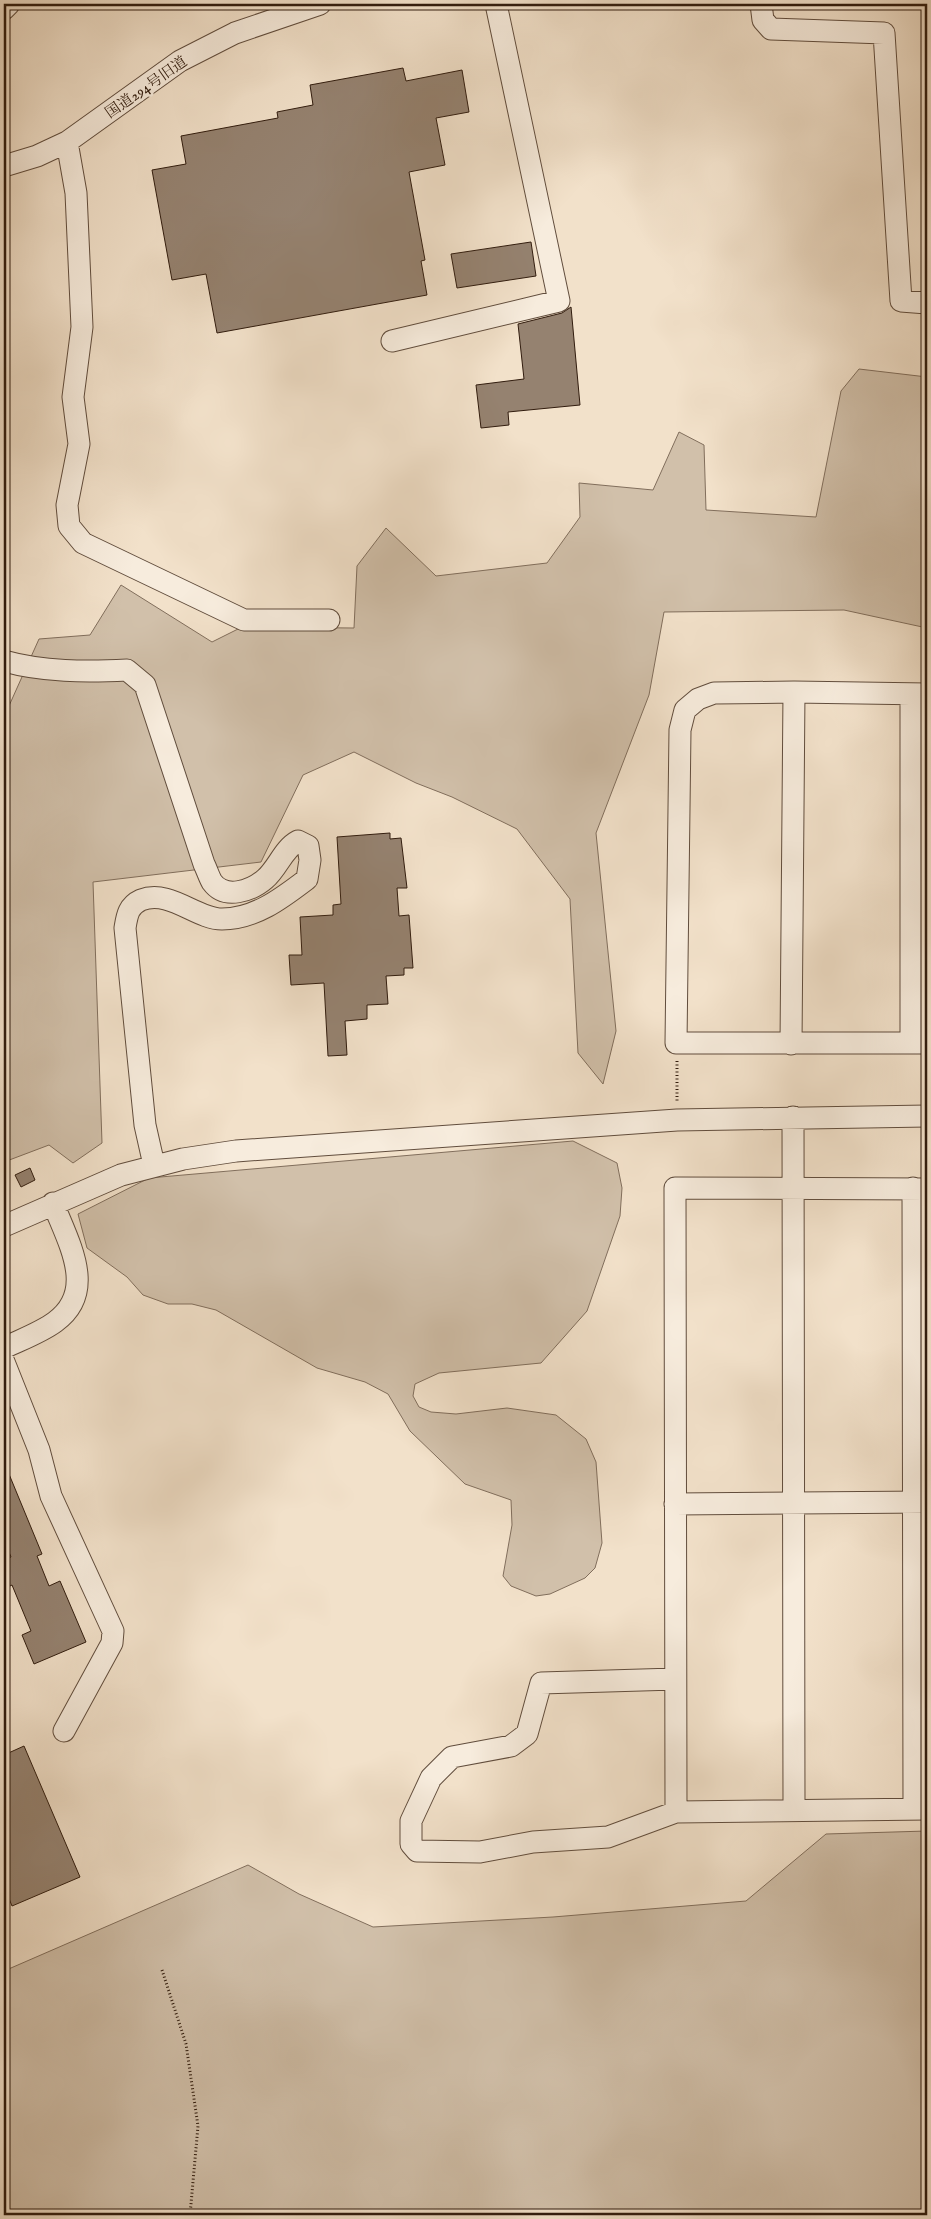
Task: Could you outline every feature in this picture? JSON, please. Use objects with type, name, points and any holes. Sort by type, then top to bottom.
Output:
[{"type":"street","points":[[4,9],[9,4]]},
{"type":"street","name":"国道294号旧道","points":[[4,166],[36,156],[67,142],[180,61],[235,33],[320,4]]},
{"type":"street","points":[[392,341],[559,301],[496,4]]},
{"type":"street","points":[[761,4],[762,20],[771,29],[884,32],[901,301],[927,303]]},
{"type":"street","points":[[67,142],[76,193],[82,327],[72,397],[79,444],[67,505],[69,526],[83,543],[244,620],[329,620]]},
{"type":"street","points":[[4,662],[28,668],[127,670],[145,685],[204,864],[213,882],[221,891],[237,893],[253,887],[265,879],[290,846],[298,841],[308,846],[310,860],[308,879],[278,900],[253,914],[219,919],[165,899],[149,897],[135,903],[127,914],[125,928],[139,1074],[145,1126],[154,1165]]},
{"type":"street","points":[[791,1044],[794,692]]},
{"type":"street","points":[[794,692],[919,694],[919,1043],[676,1043],[680,730],[685,710],[698,699],[714,693],[794,692]]},
{"type":"street","points":[[4,1226],[52,1203],[121,1175],[154,1165],[236,1151],[677,1120],[927,1116]]},
{"type":"street","points":[[793,1117],[794,1809]]},
{"type":"street","points":[[676,1679],[541,1683],[527,1734],[511,1746],[452,1757],[431,1778],[411,1821],[411,1844],[417,1851],[480,1852],[533,1842],[608,1837],[676,1812],[794,1809],[920,1809],[920,1188],[675,1188],[675,1504],[676,1679],[676,1812]]},
{"type":"street","points":[[4,1348],[54,1322],[69,1310],[76,1297],[78,1278],[74,1258],[52,1203]]},
{"type":"street","points":[[4,1362],[39,1450],[51,1496],[112,1631],[112,1643],[64,1731]]},
{"type":"street","points":[[675,1504],[920,1502]]},
{"type":"path","points":[[676,1043],[677,1120]]},
{"type":"path","points":[[162,1970],[186,2044],[198,2126],[190,2215]]},
{"type":"shaded area","points":[[859,369],[927,377],[927,628],[844,610],[664,612],[649,695],[596,833],[616,1031],[603,1084],[578,1053],[570,899],[517,829],[452,797],[416,783],[354,752],[303,775],[261,862],[93,882],[102,1143],[73,1163],[49,1145],[4,1162],[4,717],[39,639],[90,635],[121,585],[212,642],[242,627],[354,628],[357,566],[386,528],[436,576],[547,563],[580,517],[579,483],[653,490],[679,432],[704,445],[706,510],[816,517],[841,391]]},
{"type":"shaded area","points":[[573,1141],[617,1163],[622,1188],[620,1216],[587,1311],[541,1363],[439,1373],[415,1384],[413,1396],[419,1407],[431,1412],[456,1414],[507,1408],[556,1415],[586,1439],[596,1462],[602,1543],[595,1568],[585,1578],[550,1594],[536,1596],[511,1586],[503,1576],[512,1525],[511,1500],[465,1484],[410,1431],[388,1394],[365,1382],[317,1368],[216,1310],[192,1304],[168,1304],[143,1295],[127,1277],[87,1248],[78,1214],[149,1178]]},
{"type":"shaded area","points":[[927,1831],[927,2215],[4,2215],[4,1971],[248,1865],[299,1894],[373,1927],[553,1917],[746,1901],[826,1834]]},
{"type":"building","points":[[403,68],[406,81],[462,70],[469,112],[436,118],[445,165],[409,172],[425,260],[421,261],[427,295],[217,333],[206,274],[172,280],[152,170],[186,164],[181,136],[278,118],[277,112],[313,105],[310,85]]},
{"type":"building","points":[[531,242],[536,276],[457,288],[451,254]]},
{"type":"building","points":[[571,307],[580,405],[508,412],[509,425],[481,428],[476,385],[524,379],[518,324],[562,313]]},
{"type":"building","points":[[390,833],[390,839],[401,838],[407,888],[397,888],[399,916],[409,915],[413,968],[404,968],[404,975],[386,976],[388,1004],[367,1005],[367,1019],[345,1021],[347,1055],[328,1056],[324,983],[291,985],[289,955],[302,955],[300,917],[333,915],[333,905],[341,904],[337,837]]},
{"type":"building","points":[[30,1168],[35,1180],[21,1187],[15,1175]]},
{"type":"building","points":[[4,1462],[42,1554],[37,1556],[49,1586],[60,1581],[86,1642],[34,1664],[22,1635],[31,1631],[12,1585],[4,1589],[4,1560],[11,1557],[4,1540]]},
{"type":"building","points":[[24,1746],[80,1877],[12,1906],[4,1886],[4,1755]]}]
